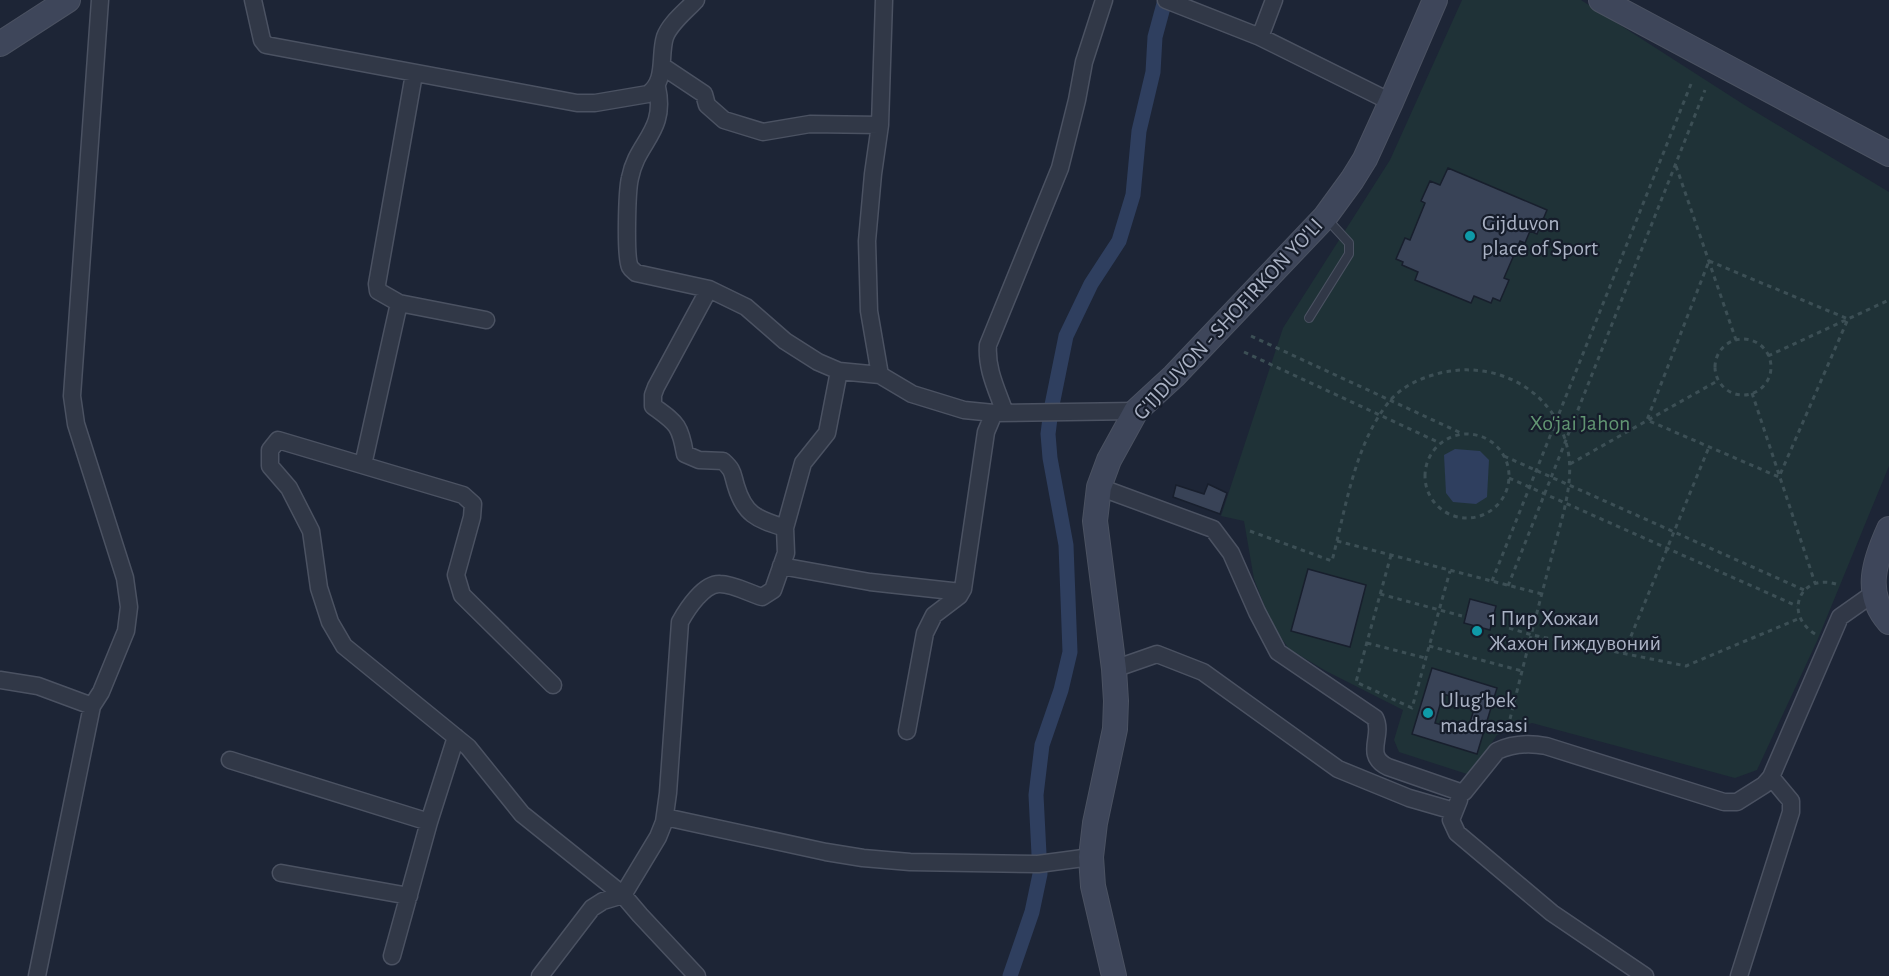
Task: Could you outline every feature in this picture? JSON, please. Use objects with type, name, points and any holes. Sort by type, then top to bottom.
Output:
[{"type":"main road","points":[[0,44],[68,0]]},
{"type":"main road","name":"G'IJDUVON - SHOFIRKON YO'LI","points":[[1114,976],[1093,886],[1091,857],[1094,830],[1115,729],[1114,669],[1095,521],[1099,487],[1109,460],[1136,411],[1174,376],[1325,217],[1352,180],[1365,159],[1435,0]]},
{"type":"main road","points":[[1601,0],[1889,154]]},
{"type":"main road","points":[[1889,529],[1877,555],[1873,575],[1874,593],[1881,613],[1889,622]]},
{"type":"street","points":[[37,976],[92,706],[101,692],[126,631],[129,607],[125,578],[76,424],[72,396],[100,0]]},
{"type":"street","points":[[253,0],[262,40],[266,45],[577,103],[595,103],[648,94],[657,87]]},
{"type":"street","points":[[696,0],[671,27],[665,37],[657,87],[660,99],[658,120],[629,178],[627,254],[630,268],[636,273],[709,289],[746,307],[785,341],[818,362],[839,371],[880,375],[912,394],[964,410],[1000,413],[1136,411]]},
{"type":"street","points":[[880,375],[869,311],[867,241],[880,125],[884,0]]},
{"type":"street","points":[[907,731],[925,633],[934,615],[962,592],[986,432],[1000,413],[994,379],[989,372],[988,345],[1060,168],[1084,62],[1104,0]]},
{"type":"street","points":[[1166,0],[1260,37],[1391,102]]},
{"type":"street","points":[[1260,37],[1274,0]]},
{"type":"street","points":[[662,66],[704,94],[707,105],[724,120],[763,132],[810,124],[880,125]]},
{"type":"street","points":[[414,74],[377,284],[378,291],[399,303],[486,320]]},
{"type":"street","points":[[709,289],[656,387],[652,406],[674,422],[682,432],[685,454],[699,460],[723,461],[733,470],[736,486],[746,507],[756,518],[785,528]]},
{"type":"street","points":[[363,465],[399,303]]},
{"type":"street","points":[[540,976],[592,908],[603,901],[623,895],[658,837],[665,817],[680,622],[690,606],[710,585],[721,583],[762,597],[772,590],[786,553],[785,528],[803,463],[827,433],[839,371]]},
{"type":"street","points":[[553,685],[462,595],[456,575],[472,518],[473,504],[463,495],[278,441],[270,450],[270,466],[289,488],[310,531],[319,588],[330,622],[344,646],[456,737],[477,757],[522,814],[623,895],[696,976]]},
{"type":"street","points":[[1099,487],[1214,529],[1228,548],[1278,652],[1375,718],[1378,726],[1375,751],[1379,761],[1388,767],[1462,792]]},
{"type":"street","points":[[781,566],[870,582],[962,592]]},
{"type":"street","points":[[1645,976],[1552,913],[1457,833],[1450,820],[1462,792],[1466,791],[1497,751],[1525,745],[1546,746],[1724,802],[1737,802],[1771,777],[1840,617],[1874,593]]},
{"type":"street","points":[[1114,669],[1157,654],[1203,672],[1338,769],[1409,798],[1454,811]]},
{"type":"street","points":[[0,680],[38,686],[92,706]]},
{"type":"street","points":[[393,956],[429,822],[456,737]]},
{"type":"street","points":[[230,760],[429,822]]},
{"type":"street","points":[[1739,976],[1791,812],[1791,801],[1771,777]]},
{"type":"street","points":[[665,817],[863,858],[910,862],[1043,864],[1091,857]]},
{"type":"street","points":[[282,873],[409,896]]},
{"type":"lane","points":[[1309,318],[1349,254],[1349,243],[1325,217]]},
{"type":"path","points":[[1492,582],[1691,84]]},
{"type":"path","points":[[1508,586],[1705,90]]},
{"type":"path","points":[[1676,164],[1736,340]]},
{"type":"path","points":[[1709,261],[1848,319]]},
{"type":"path","points":[[1647,420],[1709,261]]},
{"type":"path","points":[[1768,356],[1889,300]]},
{"type":"path","points":[[1779,477],[1848,319]]},
{"type":"path","points":[[1251,336],[1462,434]]},
{"type":"path","points":[[1736,340],[1753,341],[1761,345],[1768,356],[1771,369],[1769,377],[1764,386],[1752,393],[1738,394],[1728,391],[1719,380],[1715,366],[1717,357],[1721,349],[1736,340]]},
{"type":"path","points":[[1244,352],[1440,443]]},
{"type":"path","points":[[1250,531],[1332,561],[1361,453],[1380,415],[1405,386],[1454,369],[1508,376],[1522,385],[1548,409],[1555,420],[1566,440],[1570,464],[1565,502],[1508,727]]},
{"type":"path","points":[[1570,464],[1719,380]]},
{"type":"path","points":[[1752,393],[1815,583]]},
{"type":"path","points":[[1647,420],[1779,477]]},
{"type":"path","points":[[1462,434],[1477,435],[1490,440],[1504,456],[1509,478],[1507,491],[1500,503],[1490,512],[1464,519],[1451,516],[1435,503],[1426,486],[1424,472],[1428,458],[1440,443],[1462,434]]},
{"type":"path","points":[[1624,653],[1709,447]]},
{"type":"path","points":[[1504,456],[1804,590]]},
{"type":"path","points":[[1509,478],[1797,606]]},
{"type":"path","points":[[1337,541],[1542,594]]},
{"type":"path","points":[[1391,555],[1356,682],[1412,708],[1450,571]]},
{"type":"path","points":[[1815,634],[1807,629],[1800,618],[1797,606],[1804,590],[1815,583],[1828,581],[1836,584]]},
{"type":"path","points":[[1380,594],[1462,616]]},
{"type":"path","points":[[1509,628],[1532,635],[1686,666],[1800,618]]},
{"type":"path","points":[[1367,643],[1425,658]]},
{"type":"path","points":[[1429,646],[1522,671]]},
{"type":"green space","name":"Xo'jai Jahon","points":[[1462,0],[1581,0],[1746,106],[1889,192],[1889,466],[1817,641],[1757,770],[1735,778],[1532,723],[1497,735],[1470,775],[1399,752],[1394,740],[1403,710],[1326,671],[1289,649],[1272,625],[1254,579],[1244,521],[1221,516],[1283,328],[1390,160]]},
{"type":"water","points":[[1455,449],[1480,451],[1489,460],[1487,497],[1476,504],[1453,502],[1446,493],[1444,455]]},
{"type":"building","name":"Gijduvon place of Sport","points":[[1448,168],[1547,210],[1537,234],[1530,231],[1525,243],[1520,241],[1504,278],[1509,280],[1500,301],[1493,298],[1491,303],[1474,296],[1471,303],[1415,280],[1418,272],[1402,265],[1403,262],[1396,259],[1405,238],[1410,240],[1425,203],[1421,201],[1430,181],[1440,185]]},
{"type":"building","points":[[1208,484],[1227,493],[1220,514],[1173,497],[1176,485],[1204,494]]},
{"type":"building","points":[[1308,569],[1366,585],[1350,647],[1291,631]]},
{"type":"building","points":[[1470,599],[1496,606],[1490,630],[1464,623]]},
{"type":"building","name":"Ulug'bek madrasasi","points":[[1432,668],[1497,688],[1477,754],[1412,734]],"holes":[[[1443,694],[1476,703],[1467,732],[1435,723]]]},
{"type":"waterway","points":[[1010,976],[1032,912],[1040,874],[1036,795],[1042,745],[1061,690],[1070,652],[1066,545],[1050,458],[1048,434],[1051,410],[1066,336],[1091,284],[1119,241],[1133,195],[1139,131],[1153,72],[1155,37],[1165,0]]},
{"type":"place","name":"Gijduvon place of Sport","points":[[1470,236]]},
{"type":"place","name":"1 Пир Хожаи Жахон Гиждувоний","points":[[1477,631]]},
{"type":"place","name":"Ulug'bek madrasasi","points":[[1428,713]]}]
